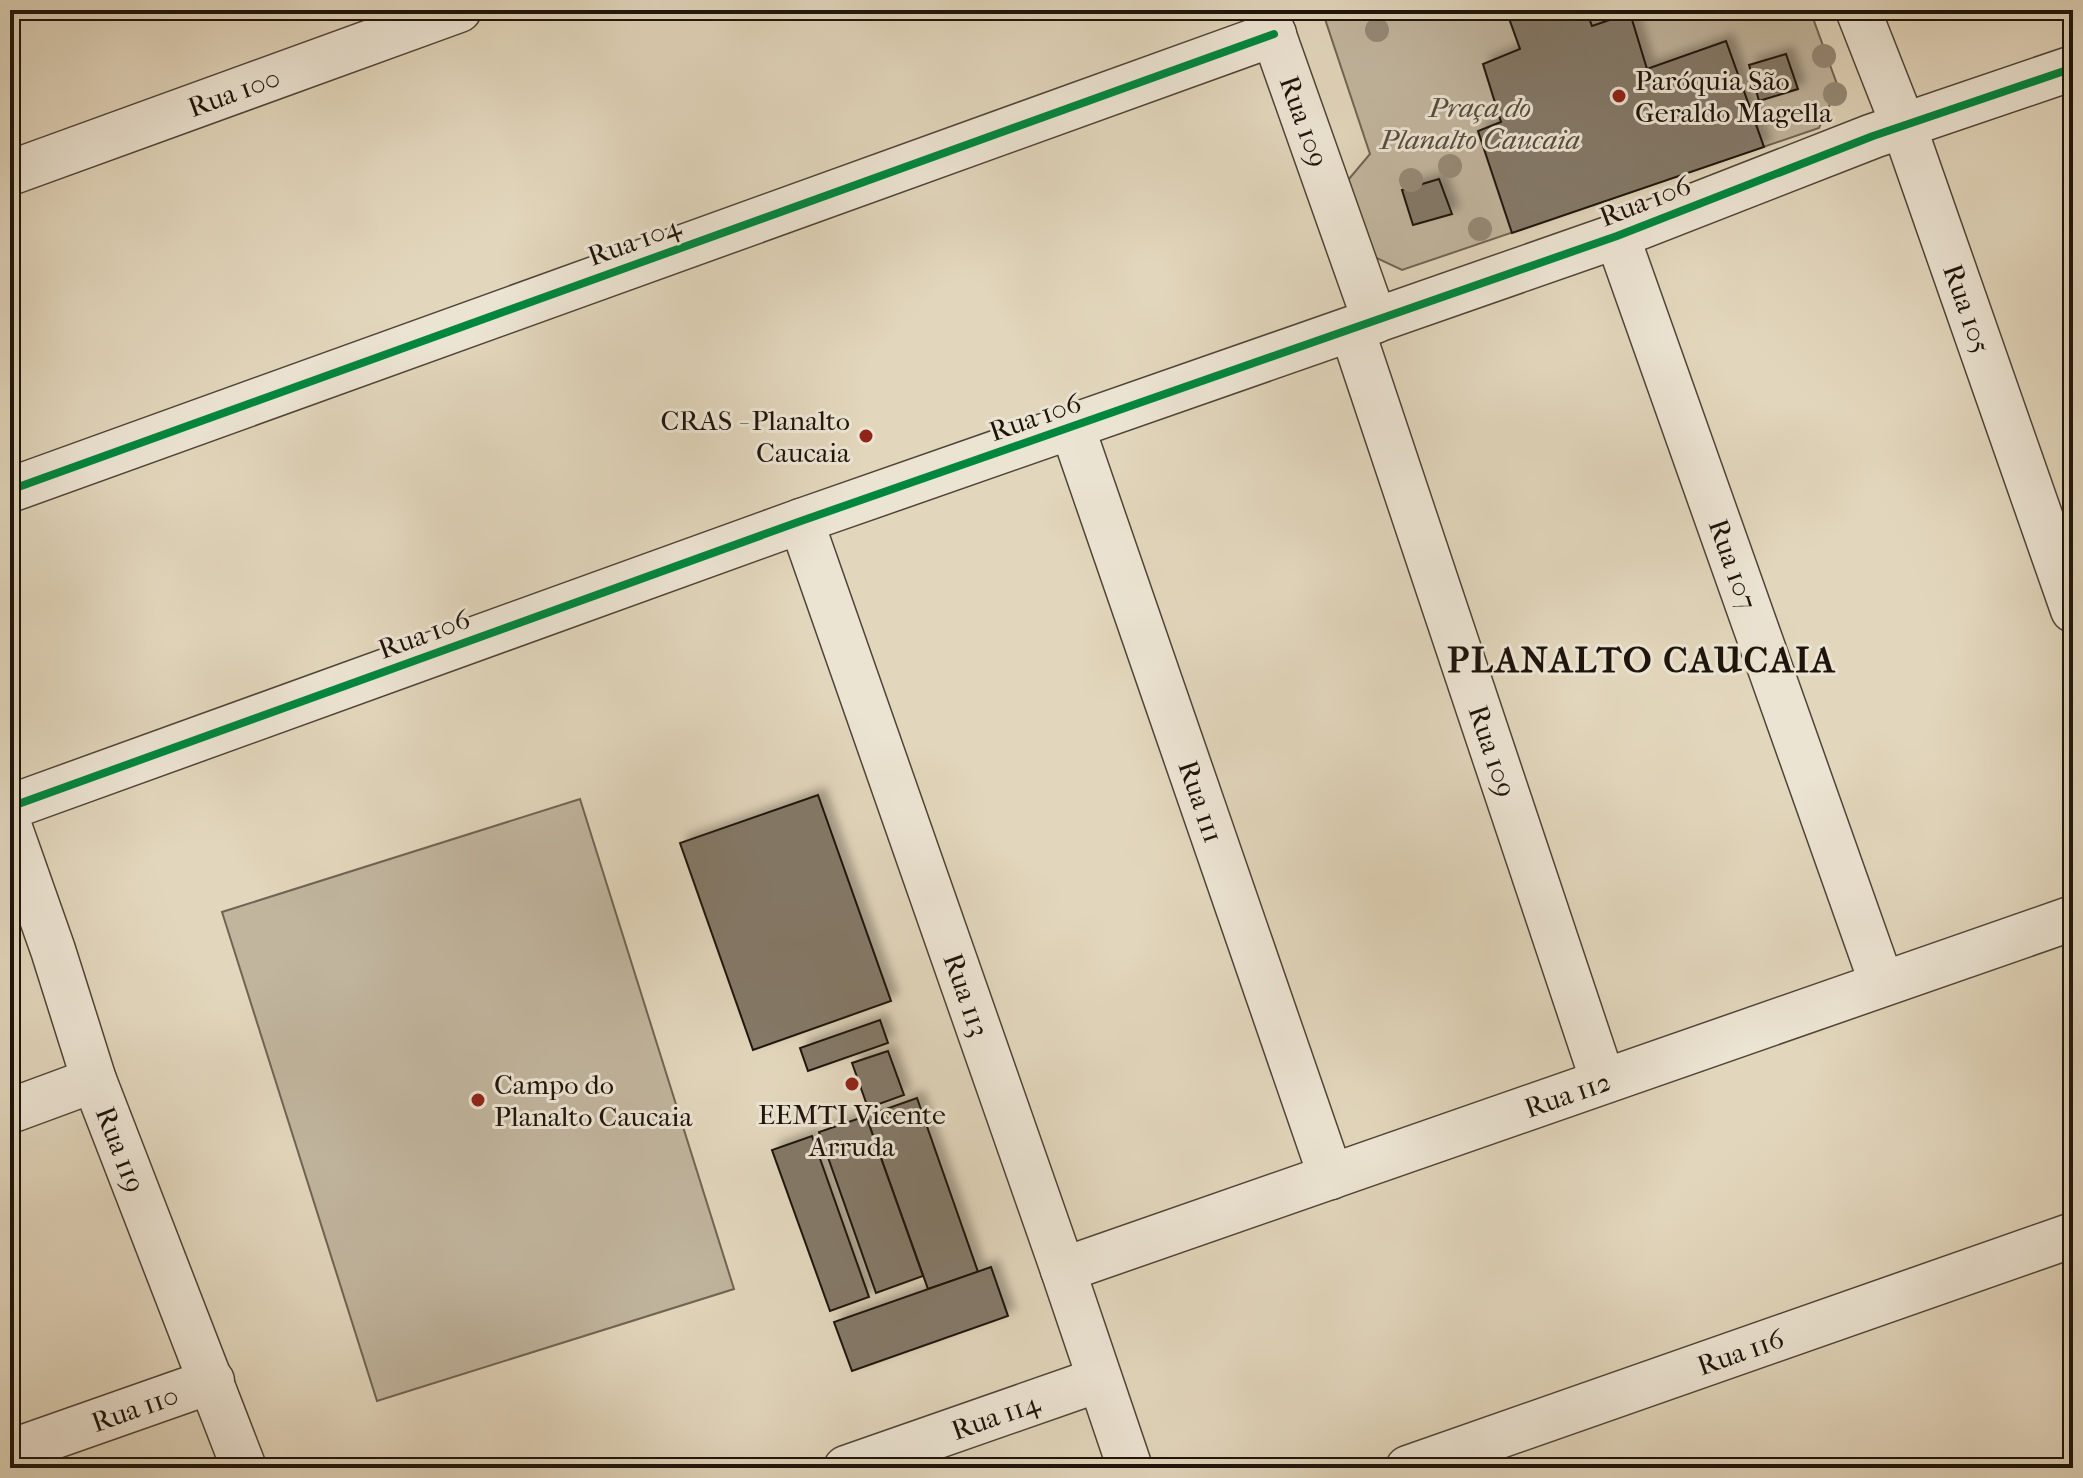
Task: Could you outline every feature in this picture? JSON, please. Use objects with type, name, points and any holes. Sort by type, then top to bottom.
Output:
[{"type":"street","name":"Rua 100","points":[[10,173],[459,10]]},
{"type":"street","name":"Rua 105","points":[[1858,10],[1904,127],[2073,610]]},
{"type":"street","name":"Rua 109","points":[[1270,22],[1363,326],[1603,1081]]},
{"type":"street","name":"Rua 104","points":[[10,490],[1270,22]]},
{"type":"street","name":"Rua 106","points":[[10,807],[801,521],[1617,236],[1873,136],[2073,68]]},
{"type":"street","name":"Rua 107","points":[[1617,236],[1882,984]]},
{"type":"street","name":"Rua 111","points":[[1072,427],[1331,1177]]},
{"type":"street","name":"Rua 113","points":[[801,521],[1130,1468]]},
{"type":"street","name":"Rua 119","points":[[10,828],[94,1080],[244,1468]]},
{"type":"street","name":"Rua 112","points":[[1063,1270],[2073,918]]},
{"type":"street","points":[[10,1111],[94,1080]]},
{"type":"street","name":"Rua 116","points":[[1408,1468],[2073,1235]]},
{"type":"street","name":"Rua 114","points":[[846,1468],[1098,1380]]},
{"type":"street","name":"Rua 110","points":[[10,1452],[212,1381]]},
{"type":"green space","name":"Praça do Planalto Caucaia","points":[[1322,10],[1810,10],[1838,87],[1819,128],[1402,270],[1366,253],[1343,186],[1370,154]]},
{"type":"green space","name":"Campo do Planalto Caucaia","points":[[580,799],[734,1289],[377,1401],[222,912]]},
{"type":"building","name":"Paróquia São Geraldo Magella","points":[[1506,10],[1586,10],[1592,26],[1630,13],[1647,69],[1726,41],[1764,147],[1512,233],[1478,131],[1501,122],[1483,64],[1520,49]]},
{"type":"building","points":[[1786,54],[1798,89],[1759,101],[1749,65]]},
{"type":"building","points":[[1439,179],[1452,214],[1413,225],[1402,190]]},
{"type":"building","points":[[818,795],[891,1001],[753,1050],[680,843]]},
{"type":"building","points":[[880,1020],[888,1043],[808,1071],[800,1048]]},
{"type":"building","points":[[888,1051],[904,1095],[868,1108],[852,1063]]},
{"type":"building","points":[[917,1098],[978,1272],[928,1289],[866,1116]]},
{"type":"building","points":[[866,1116],[923,1276],[876,1293],[819,1132]]},
{"type":"building","points":[[812,1136],[869,1297],[830,1311],[772,1150]]},
{"type":"building","points":[[991,1267],[1008,1316],[852,1371],[834,1322]]},
{"type":"cycle path","points":[[10,490],[1274,34]]},
{"type":"cycle path","points":[[10,807],[801,521],[1617,236],[1873,136],[2073,68]]},
{"type":"place","name":"Paróquia São Geraldo Magella","points":[[1619,96]]},
{"type":"place","name":"CRAS - Planalto Caucaia","points":[[866,436]]},
{"type":"place","name":"EEMTI Vicente Arruda","points":[[852,1084]]},
{"type":"place","name":"Campo do Planalto Caucaia","points":[[478,1100]]},
{"type":"district","name":"PLANALTO CAUCAIA","points":[[1642,660]]}]
